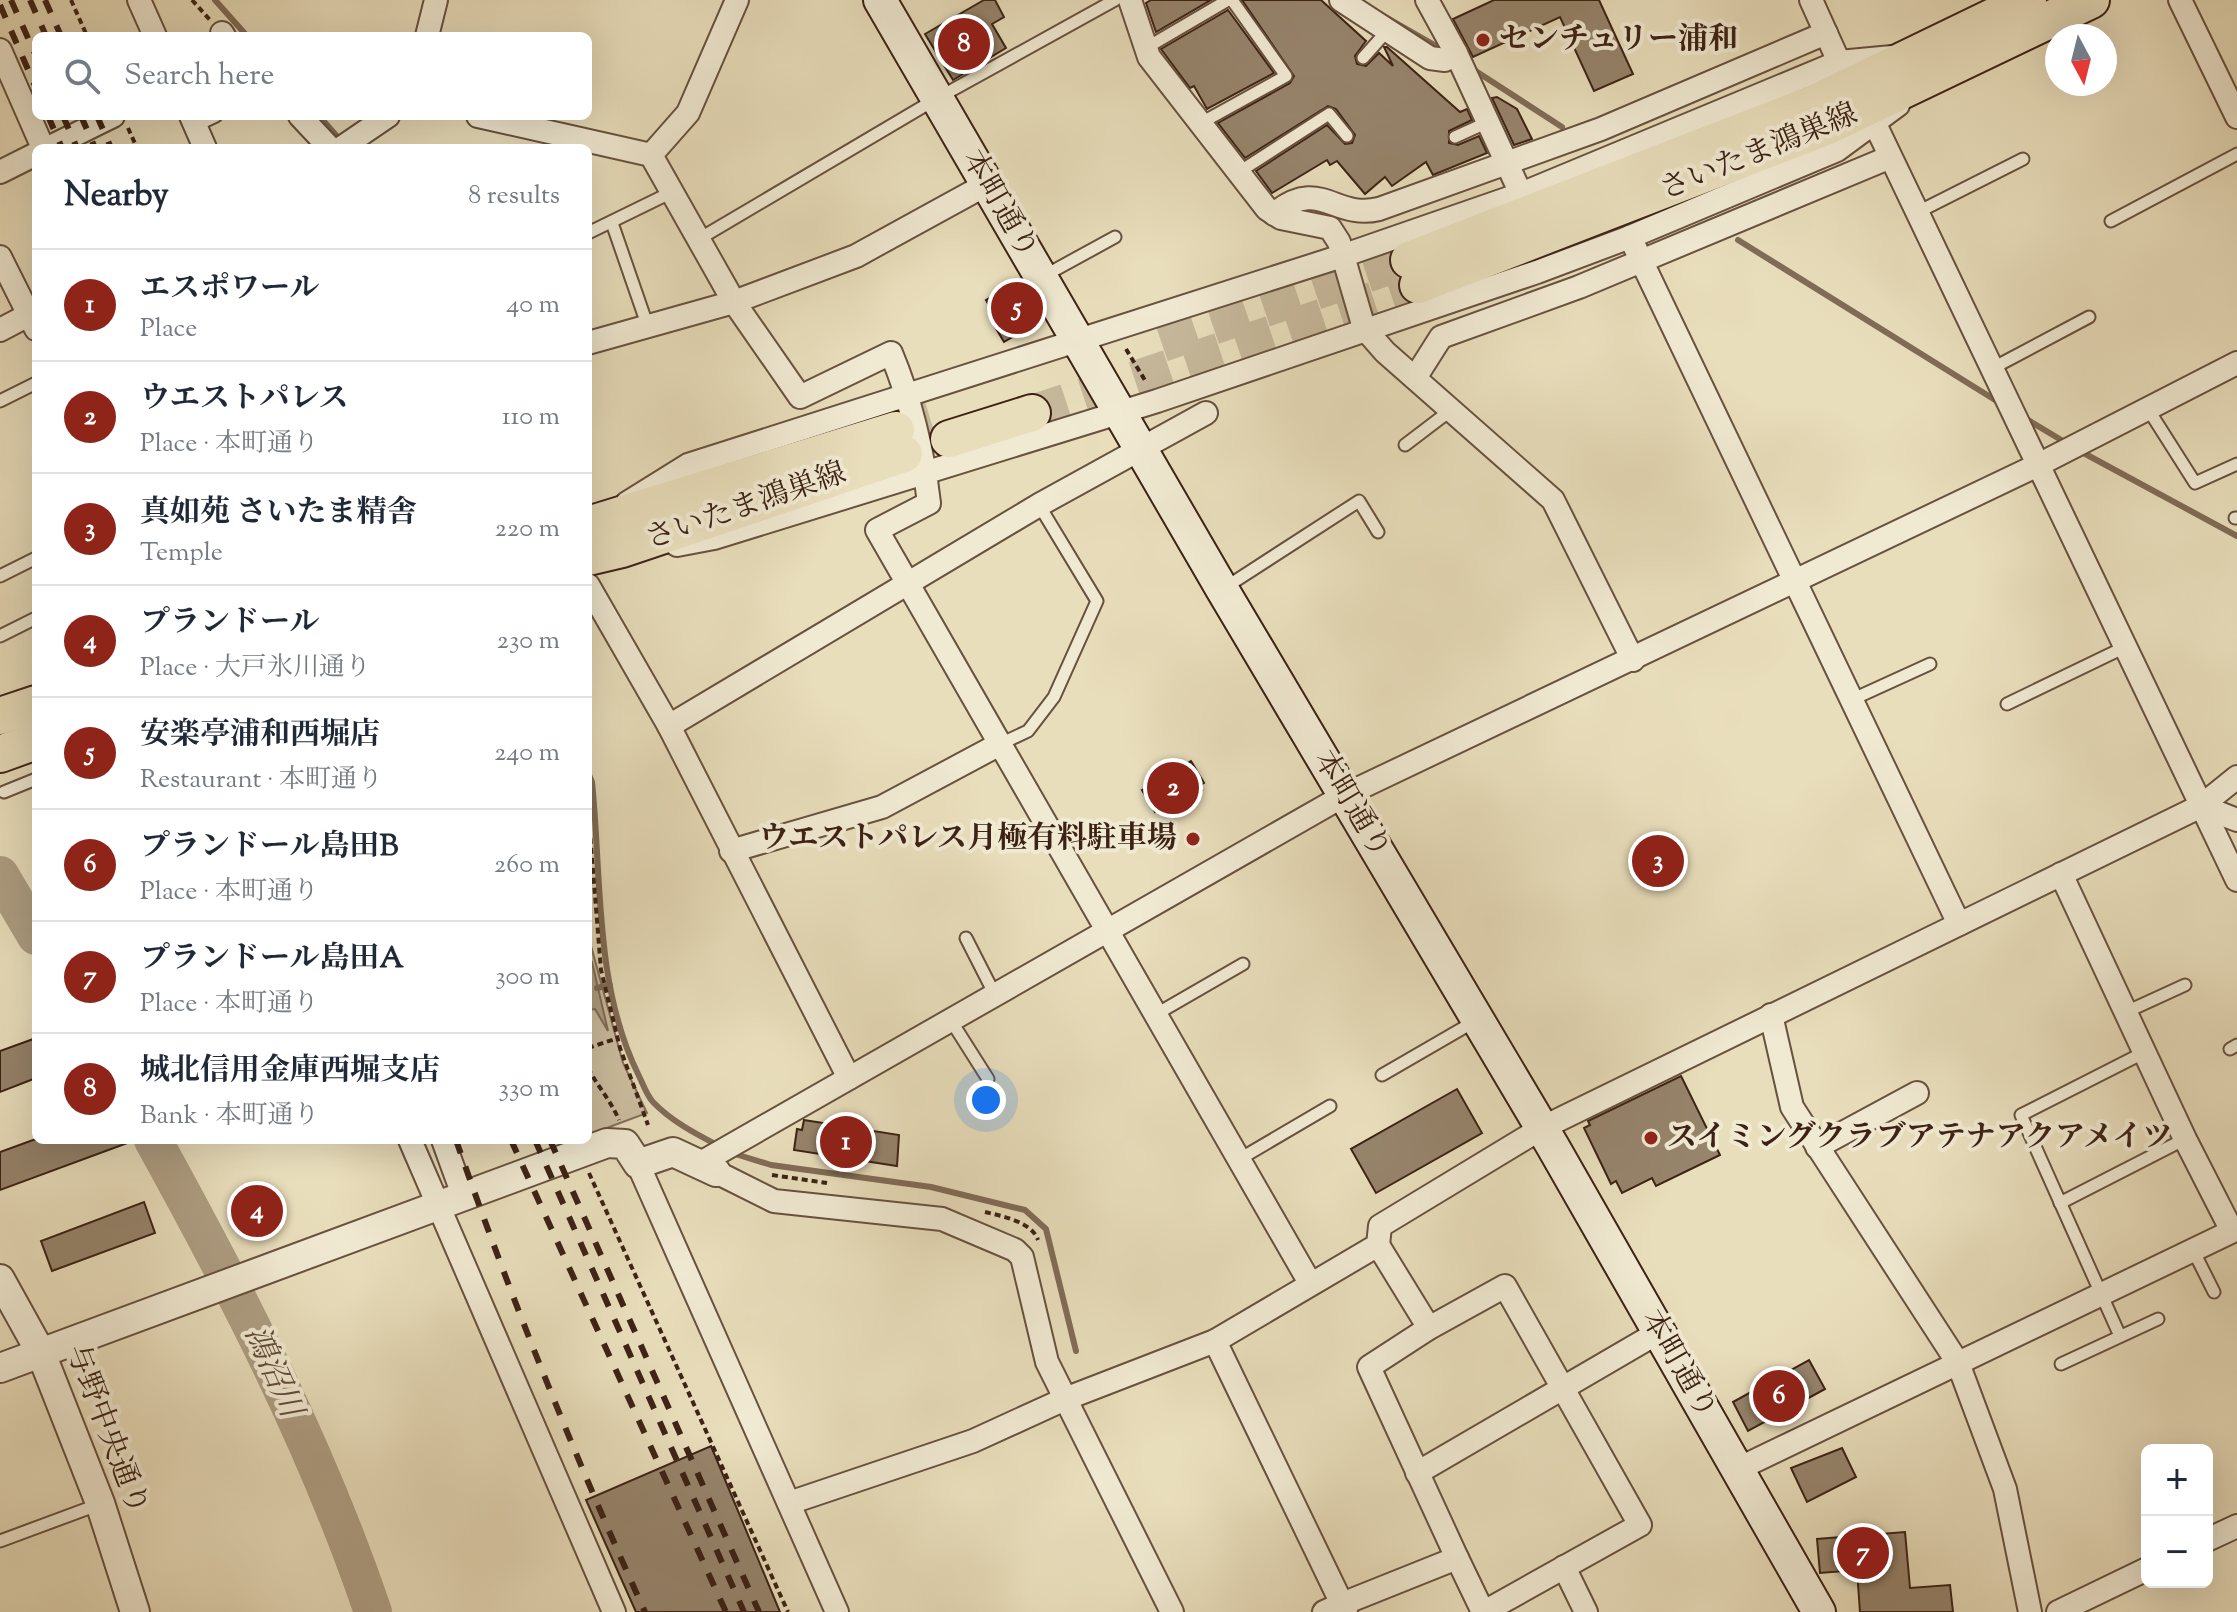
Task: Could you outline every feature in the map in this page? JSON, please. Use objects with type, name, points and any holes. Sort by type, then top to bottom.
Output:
[{"type":"main road","name":"本町通り","points":[[880,0],[1222,589],[1542,1128],[1819,1612]]},
{"type":"main road","name":"さいたま鴻巣線","points":[[1922,68],[2028,0]]},
{"type":"main road","name":"さいたま鴻巣線","points":[[1414,273],[1815,103],[1922,68],[2091,0]]},
{"type":"main road","points":[[946,427],[1028,401]]},
{"type":"main road","name":"さいたま鴻巣線","points":[[600,538],[909,451]]},
{"type":"main road","points":[[0,716],[32,705]]},
{"type":"main road","points":[[0,754],[32,742]]},
{"type":"street","points":[[139,0],[153,32]]},
{"type":"street","points":[[428,32],[436,0]]},
{"type":"street","points":[[651,155],[688,113],[737,0]]},
{"type":"street","points":[[1130,0],[1146,48],[1274,214],[1294,222],[1320,223],[1330,228],[1339,242],[1364,328],[1415,378],[1553,500],[1633,660]]},
{"type":"street","points":[[1341,0],[1430,58],[1445,60],[1456,53]]},
{"type":"street","points":[[1427,0],[1456,53],[1521,194]]},
{"type":"street","points":[[1811,0],[1839,62]]},
{"type":"street","points":[[2180,0],[2237,117]]},
{"type":"street","points":[[1274,214],[1288,203],[1308,196],[1328,199],[1359,212],[1371,211],[1601,129],[1826,33]]},
{"type":"street","points":[[0,50],[32,120]]},
{"type":"street","points":[[600,538],[688,465],[1342,256],[1521,194],[1839,62],[1922,68]]},
{"type":"street","points":[[600,538],[685,544],[714,538],[909,451],[1120,413],[1537,272],[1630,237],[1837,150],[1875,124],[1922,68]]},
{"type":"street","points":[[32,120],[43,144]]},
{"type":"street","points":[[54,144],[104,120]]},
{"type":"street","points":[[200,120],[204,144]]},
{"type":"street","points":[[304,120],[326,144]]},
{"type":"street","points":[[347,143],[382,120]]},
{"type":"street","points":[[496,120],[651,155],[734,302],[800,397],[891,353],[906,394],[909,451],[929,503],[877,530],[1153,1016],[1310,1283]]},
{"type":"street","points":[[1875,124],[1888,158],[2237,880]]},
{"type":"street","points":[[0,172],[32,156]]},
{"type":"street","points":[[1415,378],[1441,337],[1642,262],[1888,158]]},
{"type":"street","points":[[592,342],[734,302],[856,256],[989,183]]},
{"type":"street","points":[[1630,237],[1959,924]]},
{"type":"street","points":[[0,257],[32,314]]},
{"type":"street","points":[[0,330],[32,319]]},
{"type":"street","points":[[715,1158],[994,993],[1345,795],[2038,465],[2237,363]]},
{"type":"street","points":[[669,726],[1039,505],[1206,413]]},
{"type":"street","points":[[592,592],[669,726],[849,1078]]},
{"type":"street","points":[[731,851],[882,807],[998,745]]},
{"type":"street","points":[[1429,1328],[1378,1245],[1380,1226],[1542,1128],[2201,806],[2237,777]]},
{"type":"street","points":[[2201,806],[2237,820]]},
{"type":"street","points":[[1738,1469],[2235,1230],[2185,1139],[2061,874]]},
{"type":"street","points":[[1771,1015],[1792,1107],[1958,1363],[2005,1489],[2030,1612]]},
{"type":"street","points":[[1817,1147],[1917,1093]]},
{"type":"street","points":[[0,1368],[451,1199],[577,1146],[619,1143],[629,1148],[638,1164],[837,1612]]},
{"type":"street","points":[[413,1144],[451,1199],[614,1612]]},
{"type":"street","points":[[444,1144],[451,1199]]},
{"type":"street","points":[[638,1164],[668,1151],[715,1158],[774,1201],[942,1219],[1015,1250],[1022,1257],[1047,1362],[1172,1612]]},
{"type":"street","points":[[789,1503],[973,1441],[1065,1399],[1215,1341],[1378,1245]]},
{"type":"street","name":"与野中央通り","points":[[0,1279],[41,1353],[100,1503],[135,1612]]},
{"type":"street","points":[[1505,1286],[1563,1388],[1640,1525],[1484,1612],[1369,1367],[1429,1328],[1505,1286]]},
{"type":"street","points":[[1417,1473],[1659,1332]]},
{"type":"street","points":[[1215,1341],[1338,1609],[1457,1558]]},
{"type":"street","points":[[2213,1537],[2237,1526]]},
{"type":"street","points":[[1564,1567],[1586,1612]]},
{"type":"street","points":[[2058,1612],[2141,1572]]},
{"type":"lane","points":[[699,239],[936,99],[1115,0]]},
{"type":"lane","points":[[1146,48],[1230,0],[1286,76],[1201,123]]},
{"type":"lane","points":[[1363,58],[1387,31]]},
{"type":"lane","points":[[1239,172],[1329,114],[1347,136]]},
{"type":"lane","points":[[1455,137],[1488,122]]},
{"type":"lane","points":[[2111,221],[2237,154]]},
{"type":"lane","points":[[1916,213],[2023,159]]},
{"type":"lane","points":[[592,231],[672,192]]},
{"type":"lane","points":[[612,223],[648,327]]},
{"type":"lane","points":[[1041,277],[1115,237]]},
{"type":"lane","points":[[1991,369],[2089,317]]},
{"type":"lane","points":[[0,401],[32,385]]},
{"type":"lane","points":[[2148,409],[2195,483],[2237,464]]},
{"type":"lane","points":[[1405,445],[1451,410]]},
{"type":"lane","points":[[1222,589],[1359,501],[1378,532]]},
{"type":"lane","points":[[998,745],[1028,731],[1054,697],[1097,601],[1039,505]]},
{"type":"lane","points":[[0,576],[32,560]]},
{"type":"lane","points":[[0,636],[32,620]]},
{"type":"lane","points":[[2007,704],[2123,648]]},
{"type":"lane","points":[[1850,700],[1930,664]]},
{"type":"lane","points":[[4,792],[32,781]]},
{"type":"lane","points":[[966,938],[994,993]]},
{"type":"lane","points":[[1153,1016],[1243,964]]},
{"type":"lane","points":[[2126,1012],[2185,985]]},
{"type":"lane","points":[[950,1019],[988,1079]]},
{"type":"lane","points":[[1382,1075],[1477,1019]]},
{"type":"lane","points":[[2120,1336],[2021,1115],[2145,1052]]},
{"type":"lane","points":[[1238,1160],[1330,1106]]},
{"type":"lane","points":[[2060,1203],[2185,1139]]},
{"type":"lane","points":[[2193,1250],[2214,1292]]},
{"type":"lane","points":[[2061,1364],[2158,1319]]},
{"type":"lane","points":[[0,1541],[100,1503]]},
{"type":"path","points":[[71,0],[85,32]]},
{"type":"path","points":[[1122,342],[1149,388]]},
{"type":"path","points":[[592,850],[605,986],[618,1038],[648,1125]]},
{"type":"path","points":[[592,1047],[618,1038]]},
{"type":"path","points":[[592,1076],[598,1089],[611,1100],[621,1128],[619,1143]]},
{"type":"path","points":[[577,1146],[788,1612]]},
{"type":"shaded area","points":[[592,950],[623,1063],[647,1113],[592,1134]]},
{"type":"shaded area","points":[[592,962],[608,1031],[595,1009],[592,1009]]},
{"type":"building","points":[[984,0],[995,0],[1004,17],[992,24],[1006,48],[953,80],[925,34]]},
{"type":"building","points":[[1151,0],[1211,0],[1156,32],[1146,3]]},
{"type":"building","points":[[1242,0],[1321,0],[1366,41],[1355,56],[1357,64],[1366,66],[1379,53],[1393,66],[1384,47],[1387,47],[1460,112],[1467,109],[1472,120],[1449,131],[1449,143],[1458,145],[1479,136],[1487,153],[1433,175],[1426,162],[1392,186],[1385,177],[1365,194],[1337,161],[1330,165],[1327,160],[1272,193],[1256,171],[1327,125],[1345,144],[1352,143],[1355,135],[1336,109],[1328,106],[1245,158],[1218,123],[1290,83],[1294,76]]},
{"type":"building","name":"センチュリー浦和","points":[[1494,0],[1599,0],[1633,74],[1594,91],[1560,17],[1473,57],[1453,19]]},
{"type":"building","points":[[1228,10],[1274,73],[1207,109],[1194,86],[1190,88],[1161,49]]},
{"type":"building","points":[[1497,97],[1517,109],[1532,139],[1514,145],[1492,98]]},
{"type":"building","points":[[1020,280],[1043,319],[1004,342],[991,320],[996,317],[986,300]]},
{"type":"building","points":[[1191,761],[1204,783],[1199,786],[1202,790],[1161,813],[1159,809],[1155,812],[1142,790]]},
{"type":"building","points":[[32,1039],[32,1080],[0,1092],[0,1051]]},
{"type":"building","points":[[1681,1076],[1720,1155],[1656,1186],[1652,1178],[1622,1193],[1616,1181],[1611,1184],[1584,1128],[1590,1125],[1588,1121]]},
{"type":"building","points":[[1457,1089],[1482,1133],[1376,1193],[1351,1149]]},
{"type":"building","points":[[804,1120],[899,1135],[897,1166],[794,1150],[797,1129],[802,1130]]},
{"type":"building","points":[[32,1140],[32,1144],[125,1144],[0,1190],[0,1152]]},
{"type":"building","points":[[262,1185],[281,1224],[252,1238],[234,1199]]},
{"type":"building","points":[[144,1202],[155,1233],[52,1271],[41,1241]]},
{"type":"building","points":[[1809,1360],[1825,1389],[1748,1431],[1733,1402]]},
{"type":"building","points":[[711,1446],[780,1612],[636,1612],[586,1500]]},
{"type":"building","points":[[1842,1448],[1856,1477],[1807,1502],[1791,1468]]},
{"type":"building","points":[[1905,1532],[1910,1588],[1950,1585],[1953,1612],[1860,1612],[1857,1570],[1820,1573],[1817,1539]]},
{"type":"waterway","points":[[215,0],[243,32]]},
{"type":"waterway","points":[[1382,15],[1445,51]]},
{"type":"waterway","points":[[1471,68],[1562,127]]},
{"type":"waterway","points":[[323,120],[342,142]]},
{"type":"waterway","points":[[1738,240],[2000,403]]},
{"type":"waterway","points":[[2023,417],[2068,444]]},
{"type":"waterway","points":[[2078,450],[2237,536]]},
{"type":"waterway","points":[[592,782],[602,932],[614,1006],[624,1042],[653,1102],[676,1121],[719,1146]]},
{"type":"waterway","name":"鴻沼川","points":[[0,875],[32,929]]},
{"type":"waterway","points":[[597,988],[610,985]]},
{"type":"waterway","name":"鴻沼川","points":[[155,1144],[274,1371],[327,1490],[373,1612]]},
{"type":"waterway","points":[[732,1153],[771,1165],[931,1187],[1025,1210],[1046,1229],[1076,1351]]},
{"type":"tunnel","points":[[1162,344],[1409,260]]},
{"type":"tunnel","points":[[1032,413],[1418,285]]},
{"type":"tunnel","points":[[896,430],[943,416]]},
{"type":"railway","points":[[11,0],[32,47]]},
{"type":"railway","points":[[30,0],[44,32]]},
{"type":"railway","points":[[45,0],[59,32]]},
{"type":"railway","points":[[0,5],[32,79]]},
{"type":"railway","points":[[50,120],[60,144]]},
{"type":"railway","points":[[65,120],[75,144]]},
{"type":"railway","points":[[83,120],[93,144]]},
{"type":"railway","points":[[99,120],[109,144]]},
{"type":"railway","points":[[457,1144],[545,1378],[645,1612]]},
{"type":"railway","points":[[513,1144],[726,1612]]},
{"type":"railway","points":[[537,1144],[744,1612]]},
{"type":"railway","points":[[552,1144],[759,1612]]},
{"type":"place","name":"センチュリー浦和","points":[[1483,40]]},
{"type":"place","name":"城北信用金庫西堀支店","points":[[964,44]]},
{"type":"place","name":"安楽亭浦和西堀店","points":[[1017,308]]},
{"type":"place","name":"ウエストパレス","points":[[1173,788]]},
{"type":"place","name":"ウエストパレス月極有料駐車場","points":[[1193,839]]},
{"type":"place","name":"真如苑 さいたま精舎","points":[[1658,861]]},
{"type":"place","name":"スイミングクラブアテナアクアメイツ","points":[[1651,1138]]},
{"type":"place","name":"エスポワール","points":[[846,1142]]},
{"type":"place","name":"プランドール","points":[[257,1211]]},
{"type":"place","name":"プランドール島田B","points":[[1779,1396]]},
{"type":"place","name":"プランドール島田A","points":[[1863,1553]]}]
